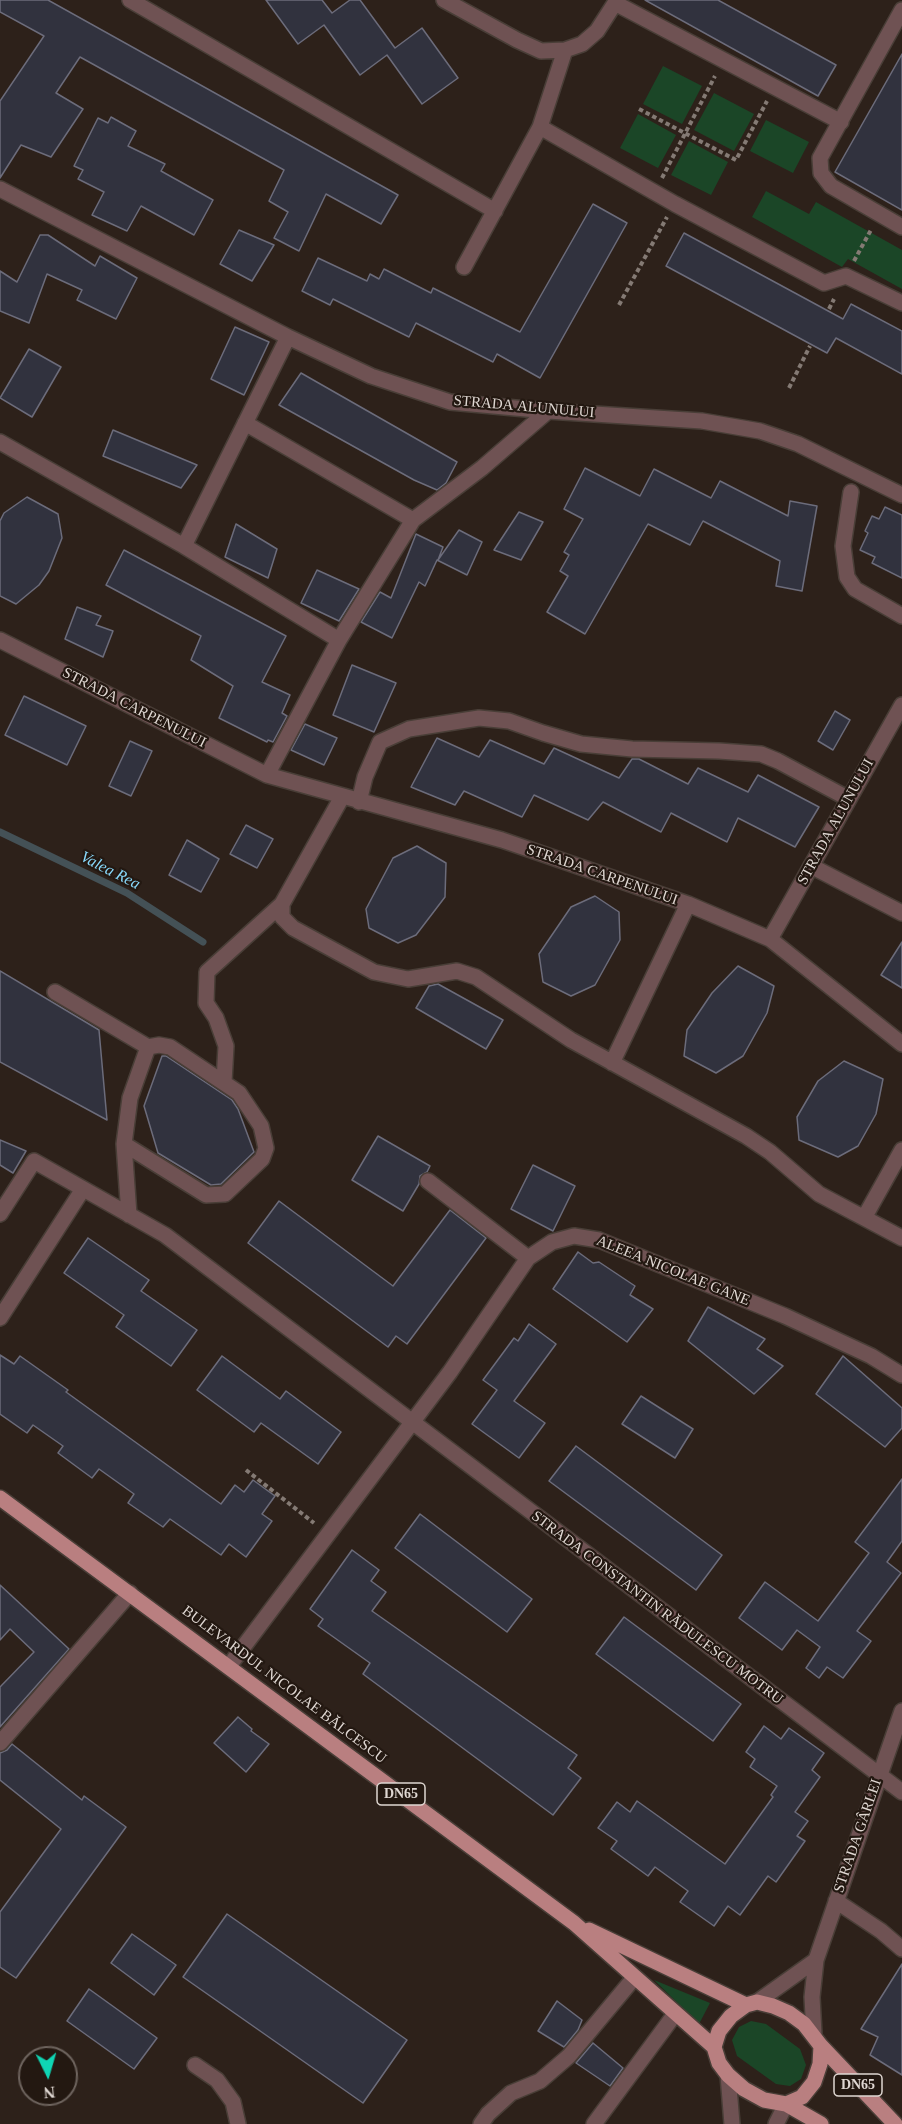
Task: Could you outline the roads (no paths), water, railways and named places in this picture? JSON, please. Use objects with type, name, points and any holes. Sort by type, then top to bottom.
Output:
[{"type":"main road","name":"BULEVARDUL NICOLAE BĂLCESCU","points":[[0,1498],[574,1923],[714,2047],[719,2063],[728,2075],[744,2089],[764,2100],[786,2104],[821,2124]]},
{"type":"main road","name":"BULEVARDUL NICOLAE BĂLCESCU","points":[[574,1923],[752,2004],[773,2006],[789,2013],[896,2124]]},
{"type":"main road","points":[[714,2047],[719,2031],[730,2016],[752,2004]]},
{"type":"main road","name":"DN65","points":[[786,2104],[802,2097],[814,2082],[820,2064],[817,2040]]},
{"type":"street","points":[[130,0],[495,211]]},
{"type":"street","points":[[444,0],[541,51],[565,50],[582,44],[597,31],[616,2],[840,122]]},
{"type":"street","points":[[902,10],[820,158],[821,173],[831,186],[902,227]]},
{"type":"street","points":[[464,267],[540,127],[565,50]]},
{"type":"street","points":[[540,127],[675,204],[824,283],[846,276],[902,303]]},
{"type":"street","name":"STRADA ALUNULUI","points":[[0,189],[288,337],[372,376],[450,402],[702,421],[760,431],[798,444],[902,495]]},
{"type":"street","points":[[184,546],[288,337]]},
{"type":"street","points":[[267,775],[339,640],[412,519],[482,468],[548,411]]},
{"type":"street","points":[[245,423],[412,519]]},
{"type":"street","points":[[0,442],[184,546],[339,640]]},
{"type":"street","points":[[851,492],[843,546],[848,577],[855,589],[902,616]]},
{"type":"street","name":"STRADA CARPENULUI","points":[[0,640],[267,775],[502,840],[688,904],[770,939],[902,1044]]},
{"type":"street","name":"STRADA ALUNULUI","points":[[770,939],[902,705]]},
{"type":"street","points":[[359,802],[365,777],[380,742],[409,729],[479,718],[509,721],[543,734],[581,744],[632,749],[761,754],[849,800]]},
{"type":"street","points":[[224,1082],[226,1046],[216,1018],[206,1003],[207,972],[282,904],[342,797]]},
{"type":"street","points":[[811,866],[902,913]]},
{"type":"street","points":[[282,904],[282,917],[293,928],[375,972],[408,979],[457,971],[476,977],[571,1040],[746,1136],[770,1152],[819,1194],[902,1238]]},
{"type":"street","points":[[612,1063],[688,904]]},
{"type":"street","points":[[54,992],[148,1047],[159,1045],[170,1047],[224,1082],[250,1107],[261,1126],[266,1148],[262,1159],[225,1194],[206,1195],[124,1144]]},
{"type":"street","points":[[129,1215],[124,1144],[130,1098],[148,1047]]},
{"type":"street","points":[[864,1218],[902,1150]]},
{"type":"street","name":"STRADA CONSTANTIN RĂDULESCU MOTRU","points":[[0,1214],[34,1161],[165,1235],[902,1792]]},
{"type":"street","points":[[428,1181],[528,1258]]},
{"type":"street","points":[[0,1318],[83,1189]]},
{"type":"street","name":"ALEEA NICOLAE GANE","points":[[412,1423],[528,1258],[552,1242],[574,1236],[599,1240],[785,1316],[871,1356],[902,1375]]},
{"type":"street","points":[[229,1666],[412,1423]]},
{"type":"street","points":[[0,1743],[130,1593]]},
{"type":"street","name":"STRADA GÂRLEI","points":[[817,2040],[812,1998],[816,1960],[902,1712]]},
{"type":"street","points":[[836,1901],[902,1949]]},
{"type":"street","points":[[752,2004],[816,1960]]},
{"type":"street","points":[[481,2124],[488,2114],[511,2093],[540,2081],[569,2056],[634,1978]]},
{"type":"street","points":[[594,2124],[675,2014]]},
{"type":"street","points":[[195,2065],[217,2080],[233,2102],[238,2124]]},
{"type":"street","points":[[728,2075],[732,2124]]},
{"type":"street","points":[[776,2124],[786,2104]]},
{"type":"waterway","name":"Valea Rea","points":[[0,832],[127,893],[203,942]]}]
